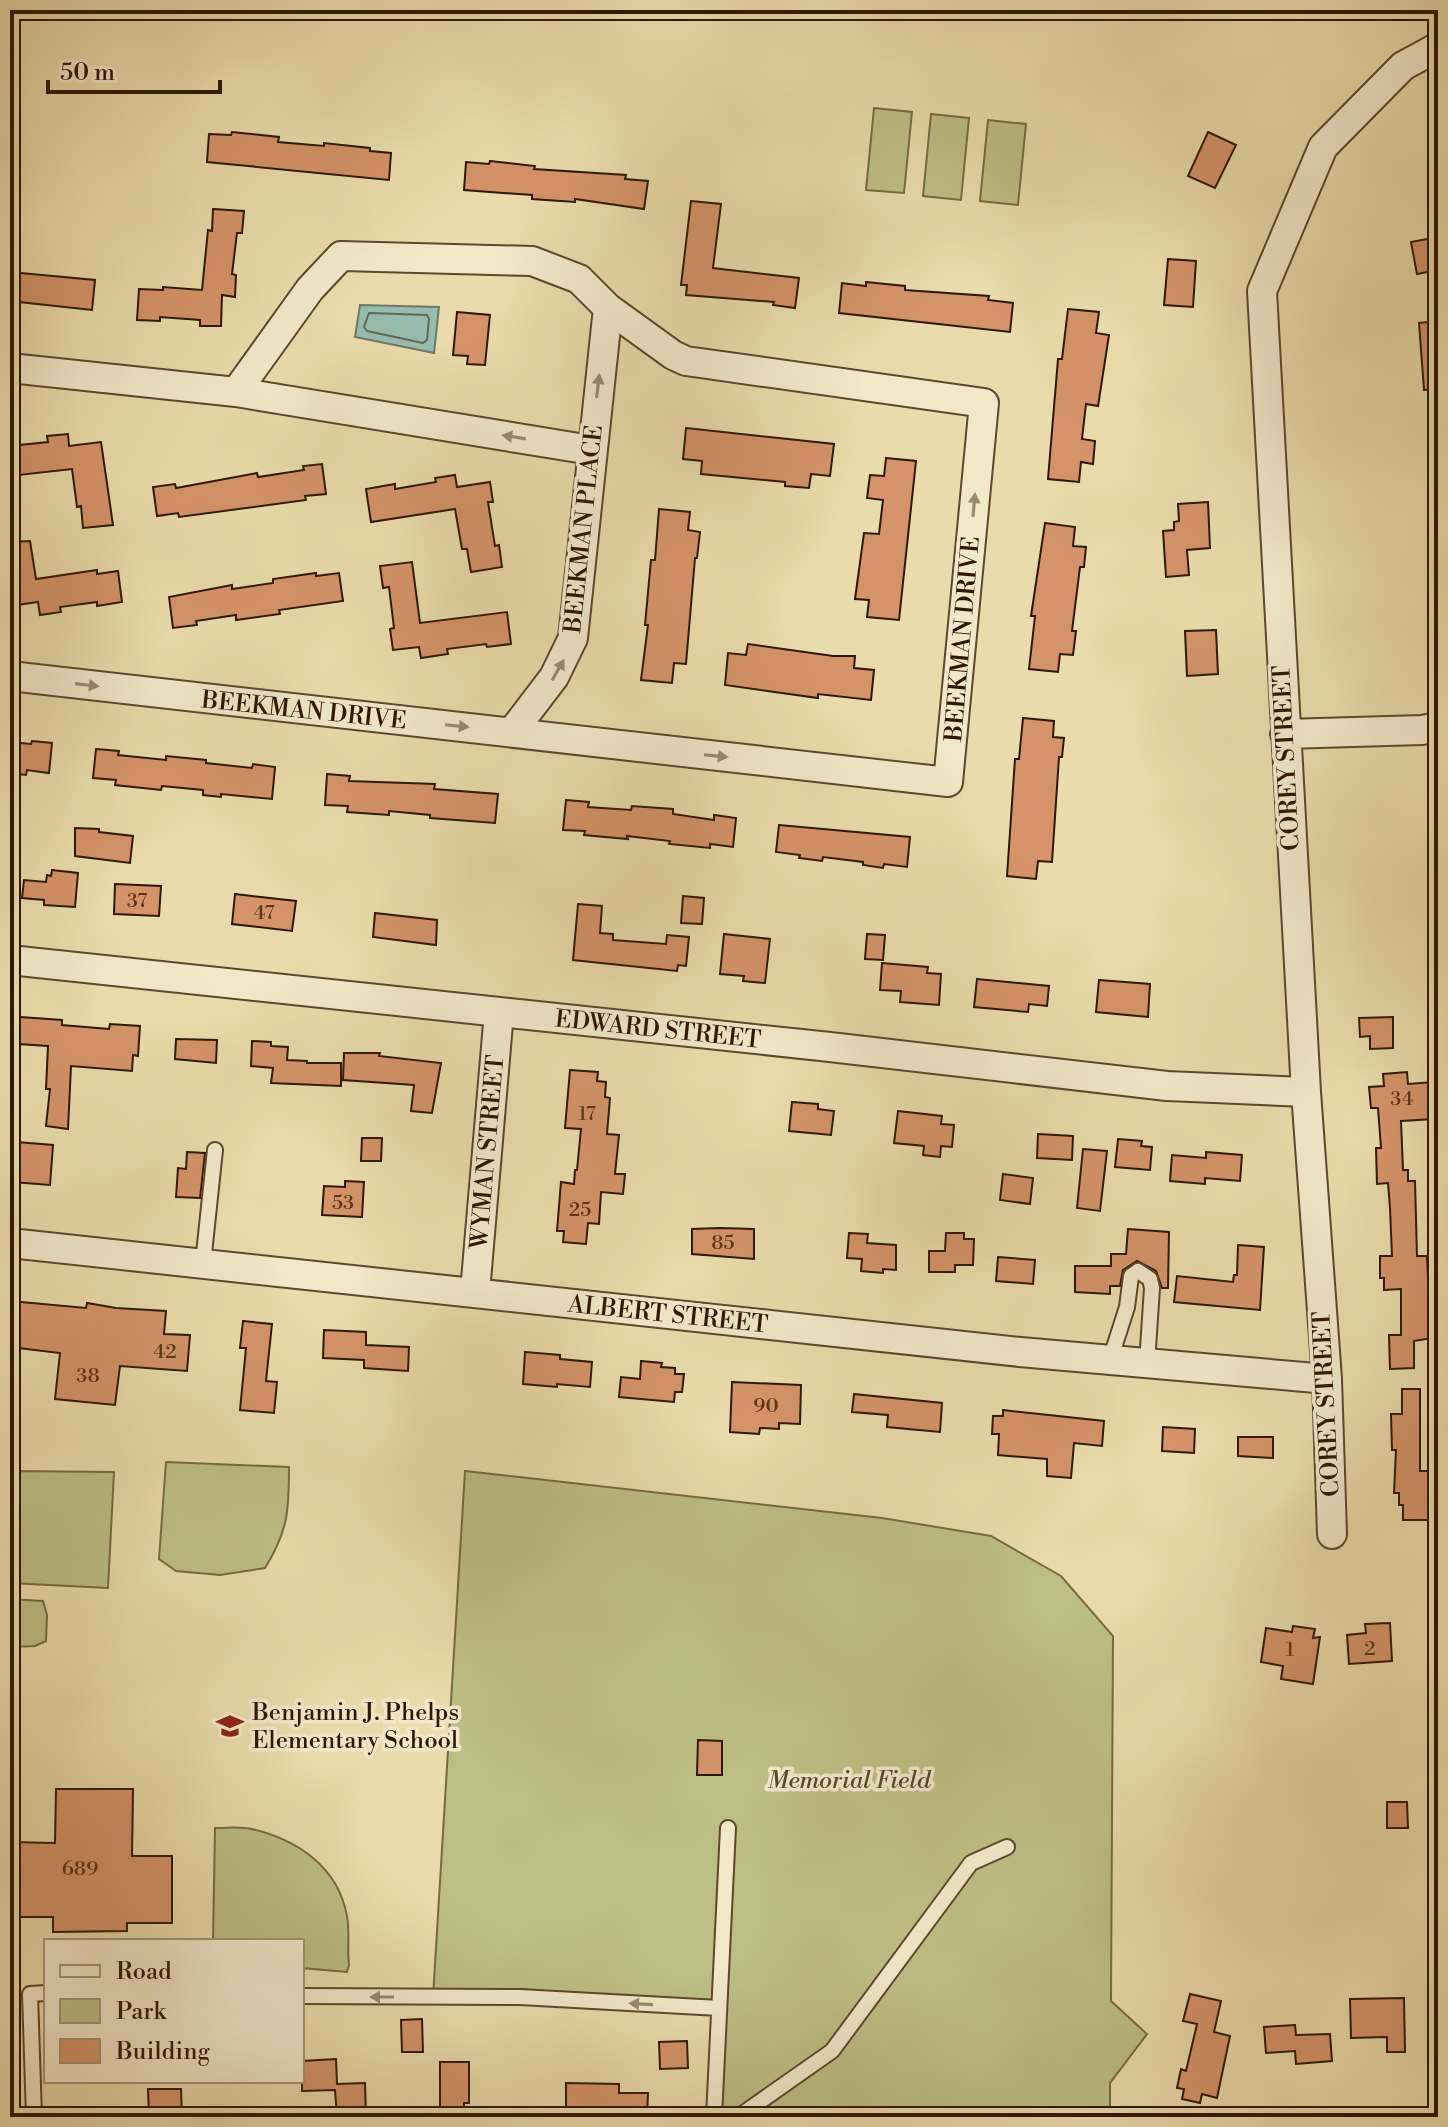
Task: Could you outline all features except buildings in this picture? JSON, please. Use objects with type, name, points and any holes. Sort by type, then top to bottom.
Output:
[{"type":"street","name":"COREY STREET","points":[[1332,1534],[1327,1379],[1306,1092],[1262,291],[1323,147],[1403,66],[1438,47]]},
{"type":"street","name":"BEEKMAN DRIVE","points":[[10,676],[948,782],[984,403],[686,361],[608,308],[579,279],[532,261],[341,256],[310,289],[236,392]]},
{"type":"street","name":"BEEKMAN PLACE","points":[[512,732],[548,687],[573,638],[608,308]]},
{"type":"street","points":[[10,368],[236,392],[591,450]]},
{"type":"street","points":[[1285,734],[1438,727]]},
{"type":"street","name":"EDWARD STREET","points":[[10,960],[1167,1086],[1306,1092]]},
{"type":"street","name":"WYMAN STREET","points":[[475,1292],[499,1012]]},
{"type":"street","name":"ALBERT STREET","points":[[10,1243],[1110,1360],[1327,1379]]},
{"type":"lane","points":[[203,1263],[215,1150]]},
{"type":"lane","points":[[1110,1360],[1127,1307],[1131,1276],[1138,1271],[1150,1279],[1152,1288],[1147,1363]]},
{"type":"lane","points":[[714,2117],[728,1828]]},
{"type":"lane","points":[[738,2117],[832,2051],[971,1863],[1007,1847]]},
{"type":"lane","points":[[34,2117],[30,1994],[44,1993]]},
{"type":"lane","points":[[304,1996],[520,1997],[719,2008]]},
{"type":"green space","points":[[874,108],[912,112],[904,193],[866,190]]},
{"type":"green space","points":[[931,114],[969,118],[961,200],[923,196]]},
{"type":"green space","points":[[988,120],[1026,124],[1018,205],[980,201]]},
{"type":"green space","points":[[166,1462],[289,1467],[286,1520],[265,1568],[220,1575],[176,1571],[159,1559]]},
{"type":"green space","points":[[10,1471],[114,1472],[108,1588],[10,1583]]},
{"type":"green space","name":"Memorial Field","points":[[465,1471],[882,1518],[991,1536],[1061,1576],[1113,1636],[1111,2001],[1147,2034],[1110,2083],[1110,2117],[714,2117],[719,2008],[433,1997]]},
{"type":"green space","points":[[10,1599],[43,1601],[47,1615],[46,1641],[35,1646],[10,1647]]},
{"type":"green space","points":[[215,1828],[252,1829],[300,1848],[335,1883],[347,1916],[349,1965],[347,1972],[304,1968],[304,1939],[213,1939]]},
{"type":"water","points":[[360,305],[439,307],[434,353],[355,337]]},
{"type":"place","name":"Benjamin J. Phelps Elementary School","points":[[230,1726]]}]
